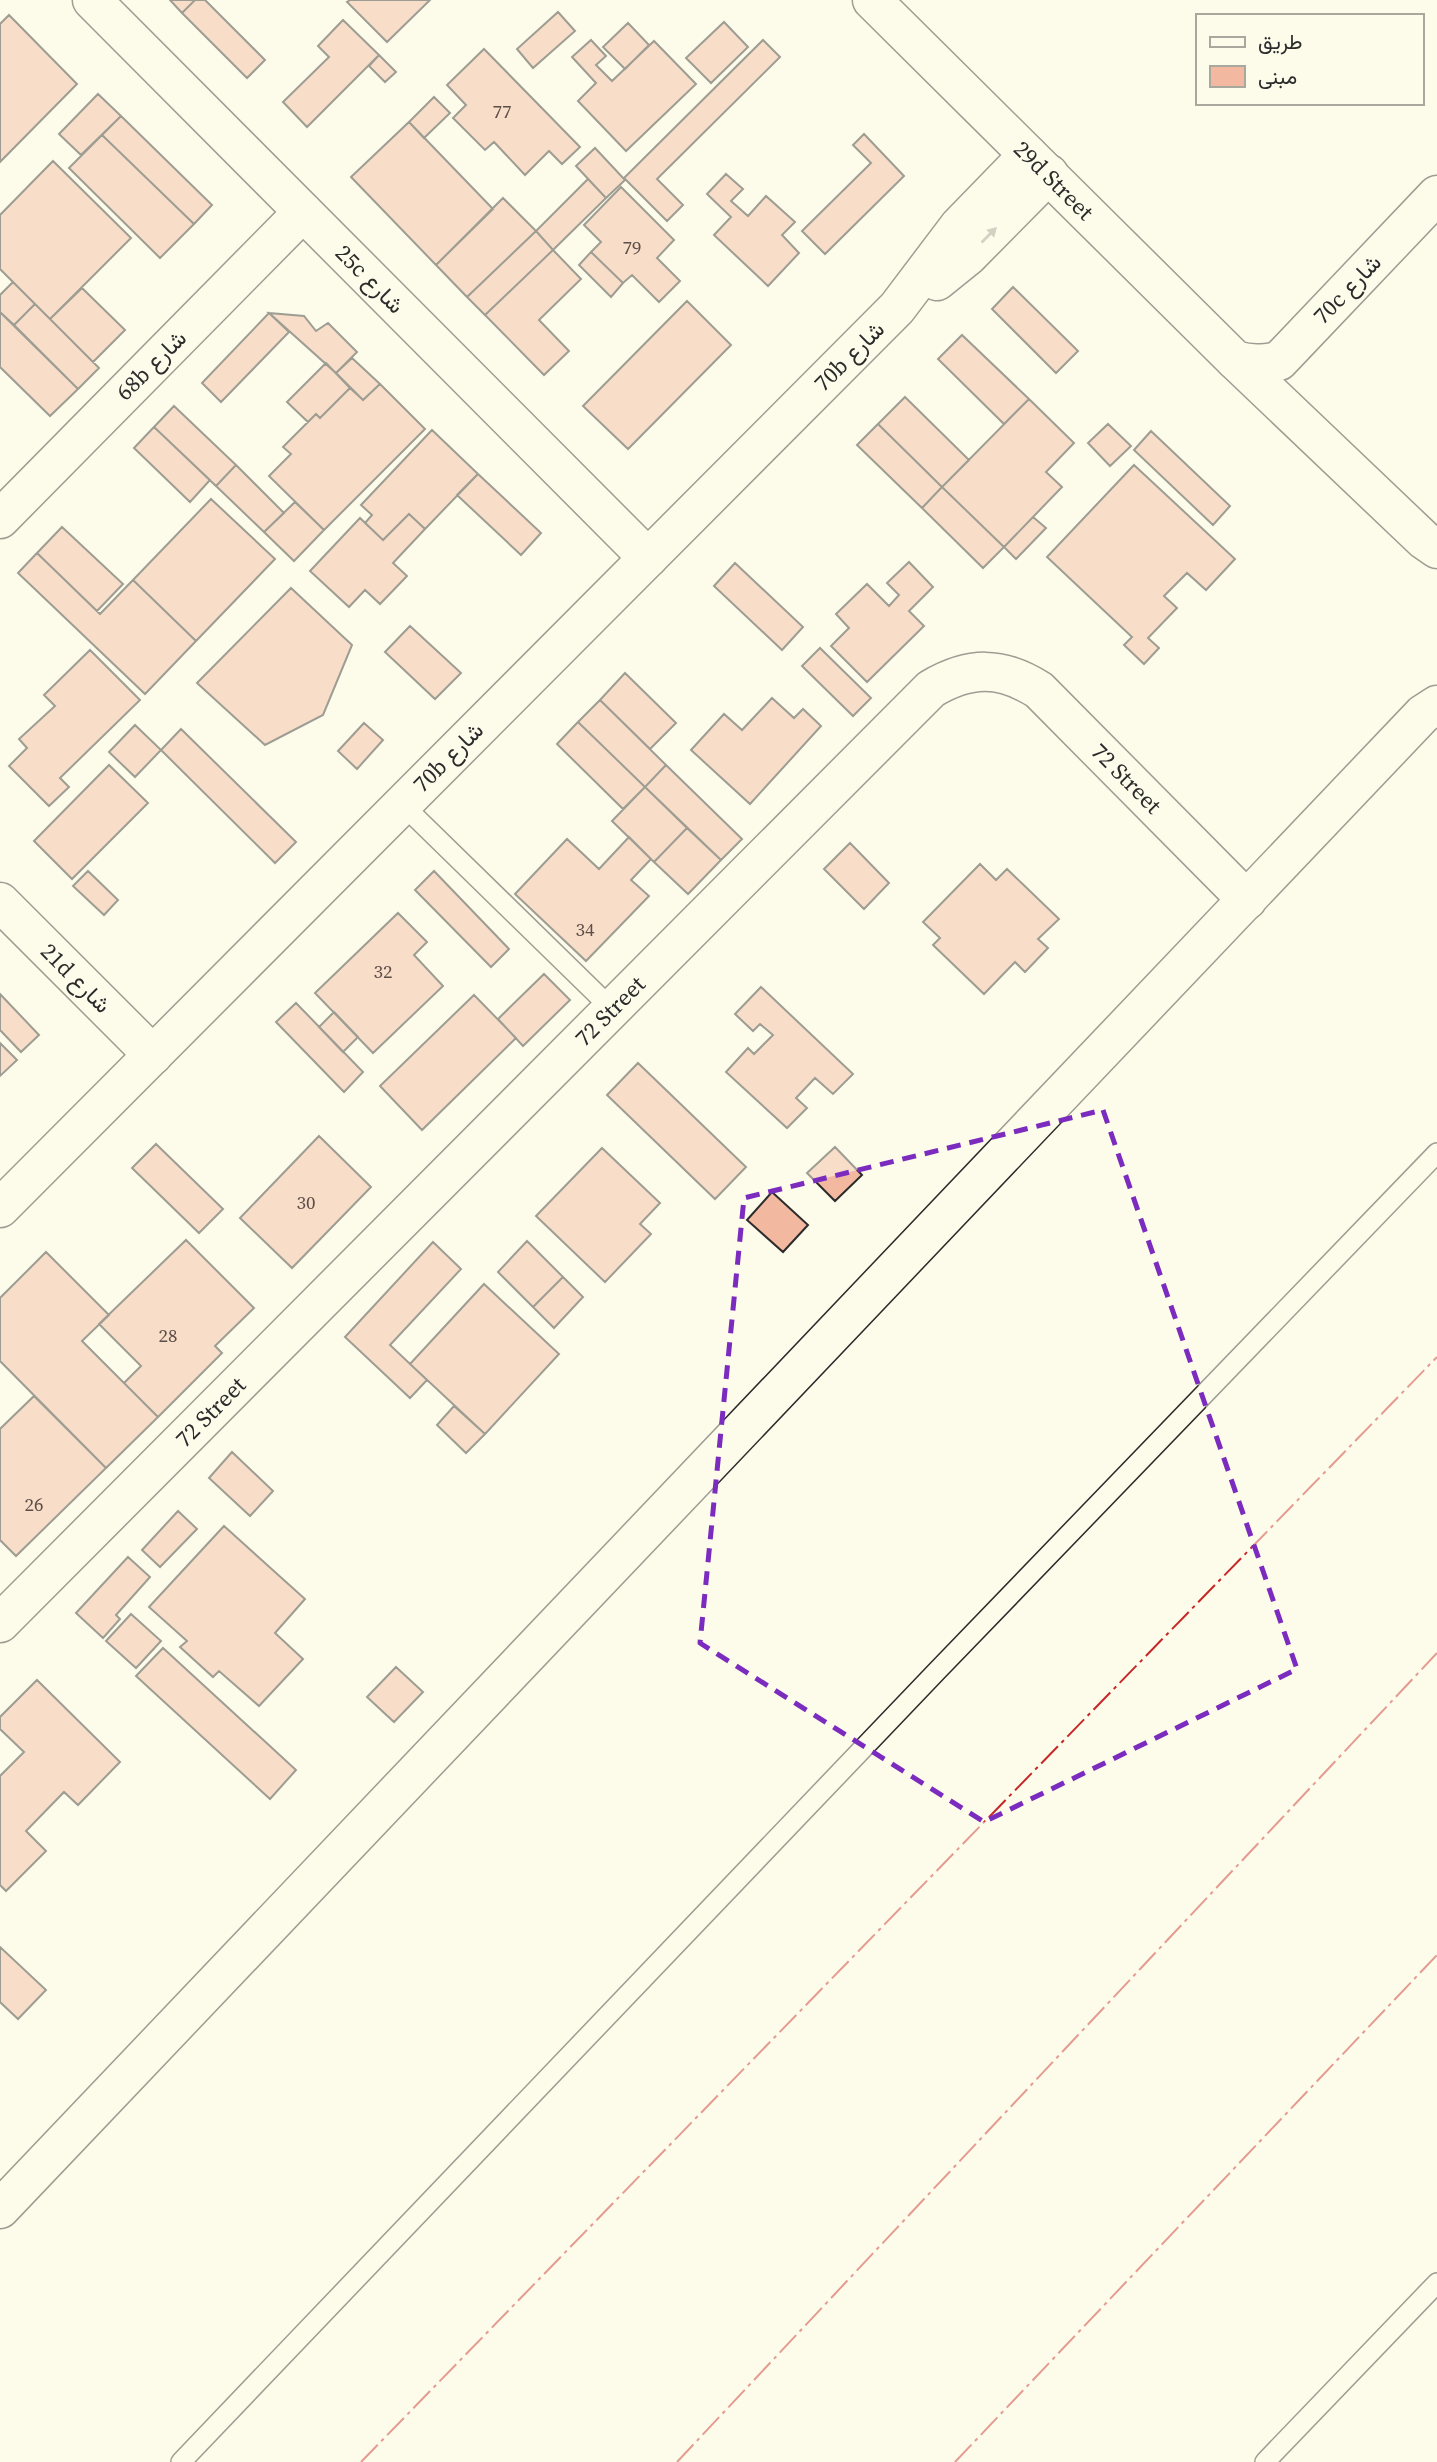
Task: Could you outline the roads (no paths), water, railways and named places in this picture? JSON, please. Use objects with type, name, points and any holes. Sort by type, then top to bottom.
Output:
[{"type":"street","name":"25c شارع","points":[[92,0],[648,558]]},
{"type":"street","name":"29d Street","points":[[872,0],[1432,551]]},
{"type":"street","name":"70b شارع","points":[[0,1208],[897,308],[959,226],[1039,164]]},
{"type":"street","name":"70c شارع","points":[[1241,362],[1262,365],[1279,360],[1437,195]]},
{"type":"street","name":"68b شارع","points":[[0,519],[303,212]]},
{"type":"street","name":"72 Street","points":[[0,1623],[931,689],[949,679],[969,673],[990,672],[1007,674],[1039,690],[1247,900]]},
{"type":"street","points":[[0,2209],[1432,703]]},
{"type":"street","name":"21d شارع","points":[[0,902],[153,1055]]},
{"type":"lane","points":[[402,804],[612,1010]]},
{"type":"lane","points":[[181,2462],[917,1691],[1437,1153]]},
{"type":"lane","points":[[1265,2462],[1437,2283]]}]
